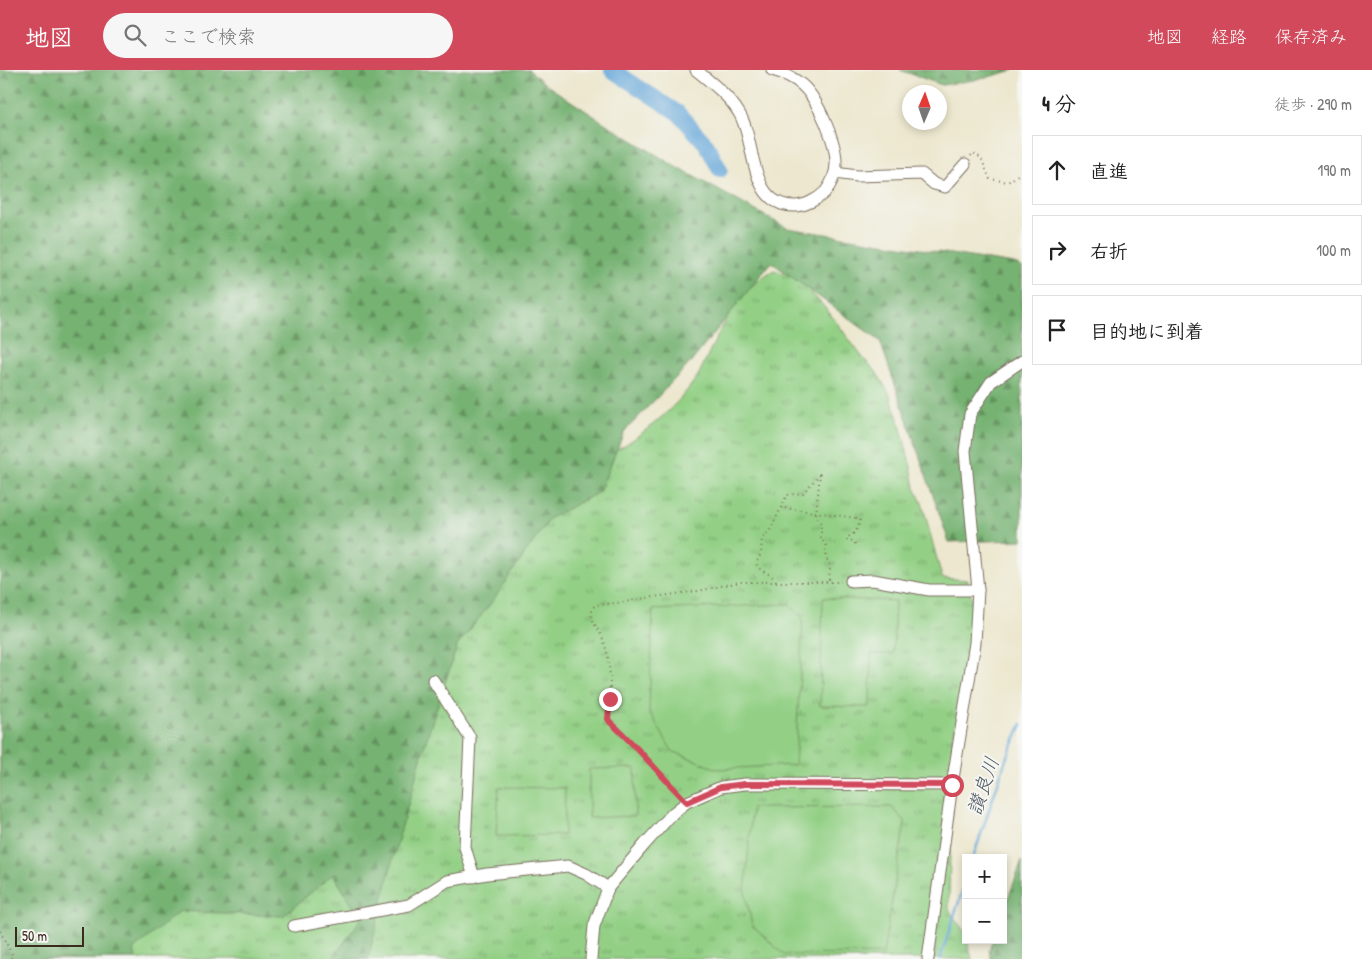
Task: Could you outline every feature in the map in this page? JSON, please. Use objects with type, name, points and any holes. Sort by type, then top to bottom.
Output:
[{"type":"street","points":[[696,70],[728,98],[740,113],[747,128],[755,172],[768,195],[780,204],[799,206],[812,201],[824,192],[835,173],[837,163],[832,141],[817,104],[802,84],[772,70]]},
{"type":"street","points":[[835,173],[857,176],[922,174],[934,184],[945,187],[965,164]]},
{"type":"street","points":[[928,959],[952,785],[975,643],[978,590],[965,451],[970,414],[991,382],[1022,361]]},
{"type":"street","points":[[851,581],[873,580],[929,590],[978,590]]},
{"type":"street","points":[[433,680],[470,738],[466,847],[474,877]]},
{"type":"street","points":[[591,959],[594,926],[608,888],[673,813],[687,802],[721,787],[745,784],[952,785]]},
{"type":"street","points":[[294,926],[409,905],[447,881],[474,877],[568,866],[586,874],[608,888]]},
{"type":"path","points":[[965,164],[973,153],[981,158],[990,180],[1008,182],[1022,172]]},
{"type":"path","points":[[776,581],[771,575],[760,570],[756,563],[761,554],[762,538],[769,532],[788,496],[803,493],[820,474],[816,514],[821,524],[821,539],[826,545],[826,558],[830,565],[829,582]]},
{"type":"path","points":[[781,508],[860,519],[861,521],[852,536],[847,537],[847,540],[854,541],[855,544]]},
{"type":"path","points":[[687,802],[646,760],[635,745],[608,719],[610,686],[608,655],[602,634],[592,621],[592,610],[595,604],[626,602],[698,591],[740,582],[851,581]]},
{"type":"path","points":[[0,931],[13,956],[10,959]]},
{"type":"green space","points":[[0,70],[529,70],[545,84],[673,165],[787,228],[1014,264],[1022,267],[1022,540],[949,542],[880,341],[771,262],[692,361],[624,432],[599,492],[550,518],[491,603],[457,646],[425,744],[393,858],[368,959],[332,959],[361,919],[333,874],[283,916],[180,911],[134,949],[136,959],[0,959]]},
{"type":"green space","points":[[900,70],[1014,70],[981,79],[942,85]]},
{"type":"green space","points":[[774,270],[792,276],[806,287],[828,311],[863,358],[875,370],[889,393],[899,421],[915,488],[922,503],[942,578],[967,580],[972,600],[972,630],[960,710],[953,736],[949,910],[962,928],[962,944],[968,944],[972,959],[1,959],[0,756],[625,445],[654,423],[679,400],[697,377],[735,306],[743,295],[762,277]]},
{"type":"green space","points":[[823,598],[895,601],[893,654],[871,654],[870,707],[820,706]]},
{"type":"green space","points":[[789,604],[803,619],[795,765],[717,769],[672,751],[649,711],[653,610]]},
{"type":"green space","points":[[635,768],[635,816],[589,818],[589,769]]},
{"type":"green space","points":[[499,787],[565,788],[564,835],[496,836]]},
{"type":"green space","points":[[892,807],[905,822],[883,954],[784,955],[752,925],[745,892],[752,808]]},
{"type":"green space","points":[[1022,861],[1022,959],[991,959],[989,950],[991,944],[1007,944],[1007,901]]},
{"type":"waterway","points":[[612,70],[678,113],[706,144],[720,170]]},
{"type":"waterway","name":"讃良川","points":[[974,854],[1005,762],[1022,724]]},
{"type":"waterway","name":"讃良川","points":[[940,959],[962,892]]},
{"type":"route","points":[[610,699],[608,719],[610,722],[635,745],[646,760],[687,802],[721,787],[745,784],[952,785]]}]
